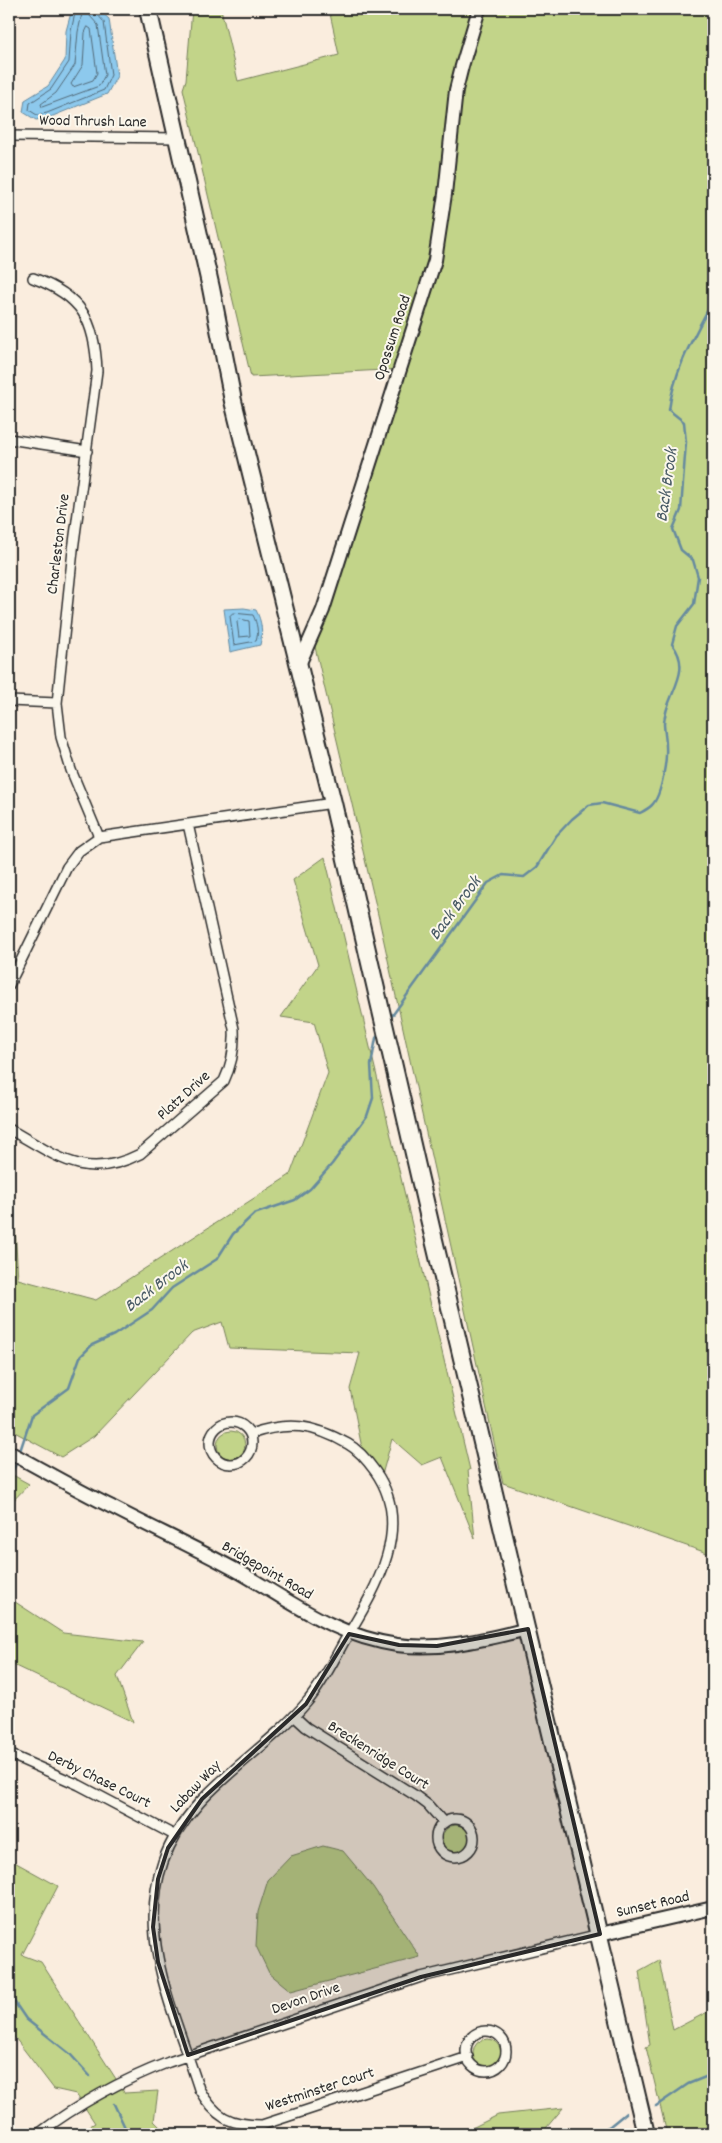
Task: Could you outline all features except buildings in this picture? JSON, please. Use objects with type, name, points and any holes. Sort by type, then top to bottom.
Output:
[{"type":"highway","points":[[148,9],[211,288],[233,401],[333,804],[434,1240],[528,1629],[646,2134]]},
{"type":"street","name":"Opossum Road","points":[[298,667],[323,610],[435,260],[445,194],[456,90],[479,9]]},
{"type":"street","name":"Wood Thrush Lane","points":[[9,136],[177,138]]},
{"type":"street","name":"Charleston Drive","points":[[32,278],[51,284],[69,295],[78,305],[89,324],[96,346],[97,371],[71,570],[57,703],[61,737],[71,770],[99,837]]},
{"type":"street","points":[[9,439],[87,451]]},
{"type":"street","points":[[9,701],[57,703]]},
{"type":"street","points":[[9,985],[68,867],[79,851],[99,837],[333,804]]},
{"type":"street","name":"Platz Drive","points":[[9,1129],[73,1164],[86,1167],[105,1166],[128,1160],[140,1154],[224,1081],[230,1068],[235,1045],[234,1029],[188,824]]},
{"type":"street","points":[[232,1422],[240,1424],[250,1434],[252,1446],[250,1453],[241,1462],[234,1464],[222,1462],[212,1452],[211,1438],[219,1426],[232,1422]]},
{"type":"street","name":"Labaw Way","points":[[188,2055],[158,1962],[153,1927],[158,1879],[174,1835],[202,1798],[294,1716],[318,1689],[378,1581],[390,1548],[393,1523],[385,1487],[365,1458],[351,1446],[328,1433],[308,1427],[270,1427],[250,1434]]},
{"type":"street","name":"Bridgepoint Road","points":[[9,1452],[110,1506],[233,1568],[312,1616],[349,1634],[399,1645],[437,1646],[459,1645],[528,1629]]},
{"type":"street","name":"Breckenridge Court","points":[[294,1716],[306,1727],[416,1796],[428,1805],[444,1822]]},
{"type":"street","name":"Derby Chase Court","points":[[9,1754],[79,1785],[174,1835]]},
{"type":"street","points":[[462,1820],[471,1828],[474,1840],[473,1846],[465,1855],[453,1857],[441,1851],[436,1840],[440,1827],[444,1822],[462,1820]]},
{"type":"street","name":"Sunset Road","points":[[600,1934],[713,1908]]},
{"type":"street","name":"Devon Drive","points":[[38,2134],[93,2097],[143,2072],[188,2055],[421,1977],[600,1934]]},
{"type":"street","points":[[481,2032],[494,2033],[503,2041],[506,2047],[504,2060],[495,2069],[488,2071],[476,2068],[468,2057],[468,2045],[475,2035],[481,2032]]},
{"type":"street","name":"Westminster Court","points":[[188,2055],[199,2089],[207,2103],[222,2117],[233,2123],[246,2126],[262,2126],[282,2120],[468,2057]]},
{"type":"highlighted area","points":[[528,1629],[600,1934],[421,1977],[188,2055],[158,1962],[153,1927],[158,1879],[168,1848],[202,1799],[306,1704],[349,1634],[399,1645],[437,1646]]},
{"type":"green space","points":[[192,9],[221,9],[238,81],[339,55],[329,9],[713,9],[713,1555],[503,1483],[379,919],[315,647],[403,369],[251,377],[183,89],[186,80]]},
{"type":"green space","points":[[325,857],[470,1470],[468,1470],[475,1539],[442,1457],[422,1465],[392,1439],[380,1482],[364,1458],[350,1389],[360,1353],[229,1348],[222,1322],[192,1333],[94,1436],[61,1457],[9,1429],[9,1227],[15,1227],[18,1279],[96,1300],[290,1175],[328,1073],[314,1022],[281,1017],[318,965],[293,880]]},
{"type":"green space","points":[[231,1431],[241,1435],[245,1445],[241,1455],[231,1459],[221,1455],[217,1445],[221,1435]]},
{"type":"green space","points":[[9,1473],[29,1484],[9,1505]]},
{"type":"green space","points":[[9,1598],[63,1633],[143,1642],[117,1676],[133,1722],[9,1663]]},
{"type":"green space","points":[[456,1825],[466,1829],[470,1839],[466,1849],[456,1853],[446,1849],[442,1839],[446,1829]]},
{"type":"green space","points":[[323,1846],[343,1851],[373,1887],[420,1957],[291,1991],[269,1973],[256,1946],[258,1912],[268,1880],[291,1856]]},
{"type":"green space","points":[[9,1859],[58,1886],[22,1955],[41,1962],[125,2093],[158,2091],[154,2121],[167,2134],[79,2134],[95,2123],[76,2094],[54,2089],[9,2030]]},
{"type":"green space","points":[[659,1960],[673,2030],[713,2009],[713,2134],[667,2134],[646,2047],[650,2045],[639,1971]]},
{"type":"green space","points":[[487,2039],[497,2043],[501,2053],[497,2063],[487,2067],[477,2063],[473,2053],[477,2043]]},
{"type":"green space","points":[[563,2108],[541,2134],[460,2134],[498,2115]]},
{"type":"water","points":[[72,9],[98,9],[109,19],[117,76],[107,94],[48,118],[36,120],[23,112],[25,100],[48,86],[65,60],[66,31]]},
{"type":"water","points":[[244,608],[256,610],[258,614],[261,623],[260,645],[230,652],[224,609]]},
{"type":"waterway","name":"Back Brook","points":[[389,1020],[488,883],[503,875],[524,877],[537,867],[556,836],[589,805],[602,803],[640,813],[656,800],[666,759],[664,723],[666,712],[680,673],[678,654],[672,644],[677,626],[694,604],[698,577],[693,560],[681,550],[673,529],[681,510],[686,442],[684,422],[669,410],[680,366],[713,300]]},
{"type":"waterway","name":"Back Brook","points":[[19,1454],[32,1415],[69,1388],[80,1357],[92,1345],[114,1335],[152,1310],[172,1288],[217,1259],[233,1234],[254,1214],[295,1200],[310,1189],[332,1164],[367,1116],[373,1098],[371,1065],[376,1038],[380,1033]]},
{"type":"waterway","name":"Back Brook","points":[[9,1478],[17,1462]]},
{"type":"waterway","points":[[9,1994],[26,2019],[70,2054],[90,2076]]},
{"type":"waterway","points":[[656,2106],[688,2084],[713,2074]]},
{"type":"waterway","points":[[114,2104],[128,2134]]},
{"type":"waterway","points":[[594,2134],[610,2126],[626,2113]]}]
